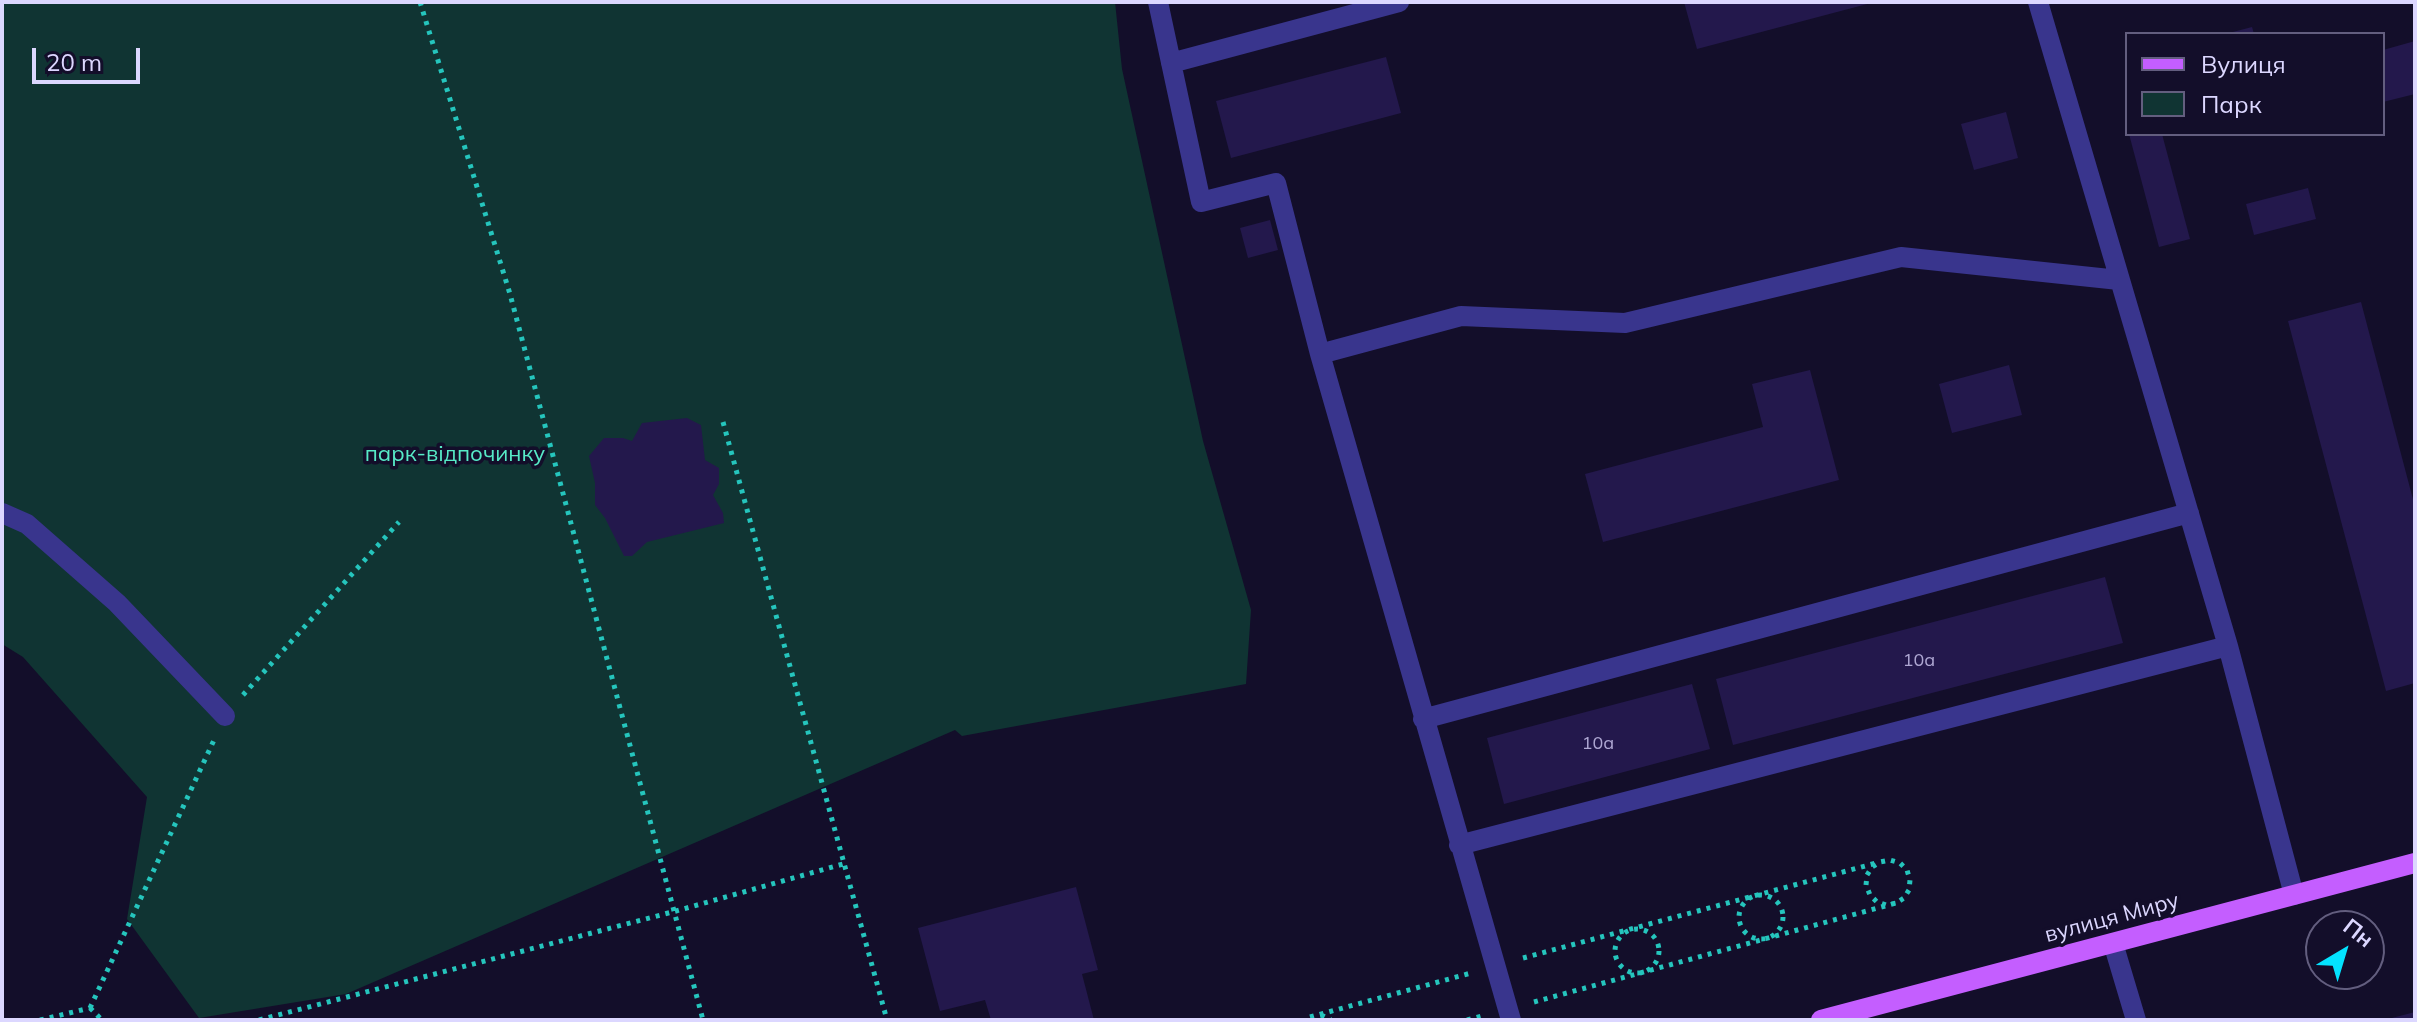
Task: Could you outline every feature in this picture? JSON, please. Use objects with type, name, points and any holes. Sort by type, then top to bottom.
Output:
[{"type":"main road","name":"вулиця Миру","points":[[1821,1020],[2415,863]]},
{"type":"lane","points":[[1158,2],[1201,202],[1276,183],[1320,354],[1510,1014]]},
{"type":"lane","points":[[1171,63],[1399,2]]},
{"type":"lane","points":[[2038,2],[2228,646],[2294,895]]},
{"type":"lane","points":[[1320,354],[1461,316],[1625,323],[1901,257],[2119,280]]},
{"type":"lane","points":[[2,513],[27,524],[117,603],[225,716]]},
{"type":"lane","points":[[1423,719],[2189,513]]},
{"type":"lane","points":[[1459,845],[2228,646]]},
{"type":"lane","points":[[2113,943],[2136,1020]]},
{"type":"path","points":[[420,2],[510,294],[703,1020]]},
{"type":"path","points":[[723,422],[887,1020]]},
{"type":"path","points":[[90,1008],[225,716],[399,522]]},
{"type":"path","points":[[1307,1018],[1880,862],[1890,860],[1900,863],[1907,870],[1909,890],[1896,903],[1643,972],[1510,1014],[1467,1020]]},
{"type":"path","points":[[1880,862],[1867,875],[1866,885],[1877,902],[1886,905],[1896,903]]},
{"type":"path","points":[[259,1020],[843,864]]},
{"type":"path","points":[[1755,895],[1765,895],[1781,906],[1781,926],[1766,939],[1747,935],[1738,917],[1746,900],[1755,895]]},
{"type":"path","points":[[1630,929],[1649,932],[1659,949],[1658,959],[1643,972],[1633,973],[1624,969],[1614,952],[1616,942],[1630,929]]},
{"type":"path","points":[[40,1020],[90,1008]]},
{"type":"path","points":[[90,1008],[102,1020]]},
{"type":"path","points":[[1307,1018],[1319,1015],[1331,1020]]},
{"type":"green space","name":"парк-відпочинку","points":[[2,2],[1115,2],[1122,69],[1203,441],[1251,610],[1246,684],[962,736],[955,730],[346,994],[199,1018],[127,919],[147,797],[23,657],[2,644]]},
{"type":"building","points":[[1684,2],[1871,2],[1871,3],[1697,49]]},
{"type":"building","points":[[2252,27],[2253,32],[2233,32]]},
{"type":"building","points":[[2415,41],[2415,94],[2385,102],[2385,49]]},
{"type":"building","points":[[1386,57],[1401,113],[1231,158],[1216,101]]},
{"type":"building","points":[[2006,112],[2018,158],[1974,170],[1961,124]]},
{"type":"building","points":[[2130,136],[2163,136],[2190,239],[2159,247]]},
{"type":"building","points":[[2308,188],[2316,219],[2254,235],[2246,204]]},
{"type":"building","points":[[1270,220],[1278,250],[1248,258],[1240,228]]},
{"type":"building","points":[[2361,302],[2415,507],[2415,683],[2386,691],[2288,321]]},
{"type":"building","points":[[2009,365],[2022,415],[1952,433],[1939,384]]},
{"type":"building","points":[[1810,370],[1839,480],[1603,542],[1585,474],[1763,427],[1752,384]]},
{"type":"building","points":[[687,418],[701,425],[705,460],[719,468],[719,484],[713,495],[723,513],[724,523],[647,542],[632,556],[624,556],[595,505],[595,483],[589,456],[604,438],[632,441],[642,423]]},
{"type":"building","points":[[2105,577],[2123,643],[1733,745],[1716,679]]},
{"type":"building","points":[[1692,684],[1710,749],[1504,804],[1487,738]]},
{"type":"building","points":[[1076,887],[1098,970],[1082,974],[1094,1020],[991,1020],[985,1000],[940,1011],[918,928]]},
{"type":"building","points":[[2415,1012],[2415,1020],[2388,1020],[2388,1019]]}]
